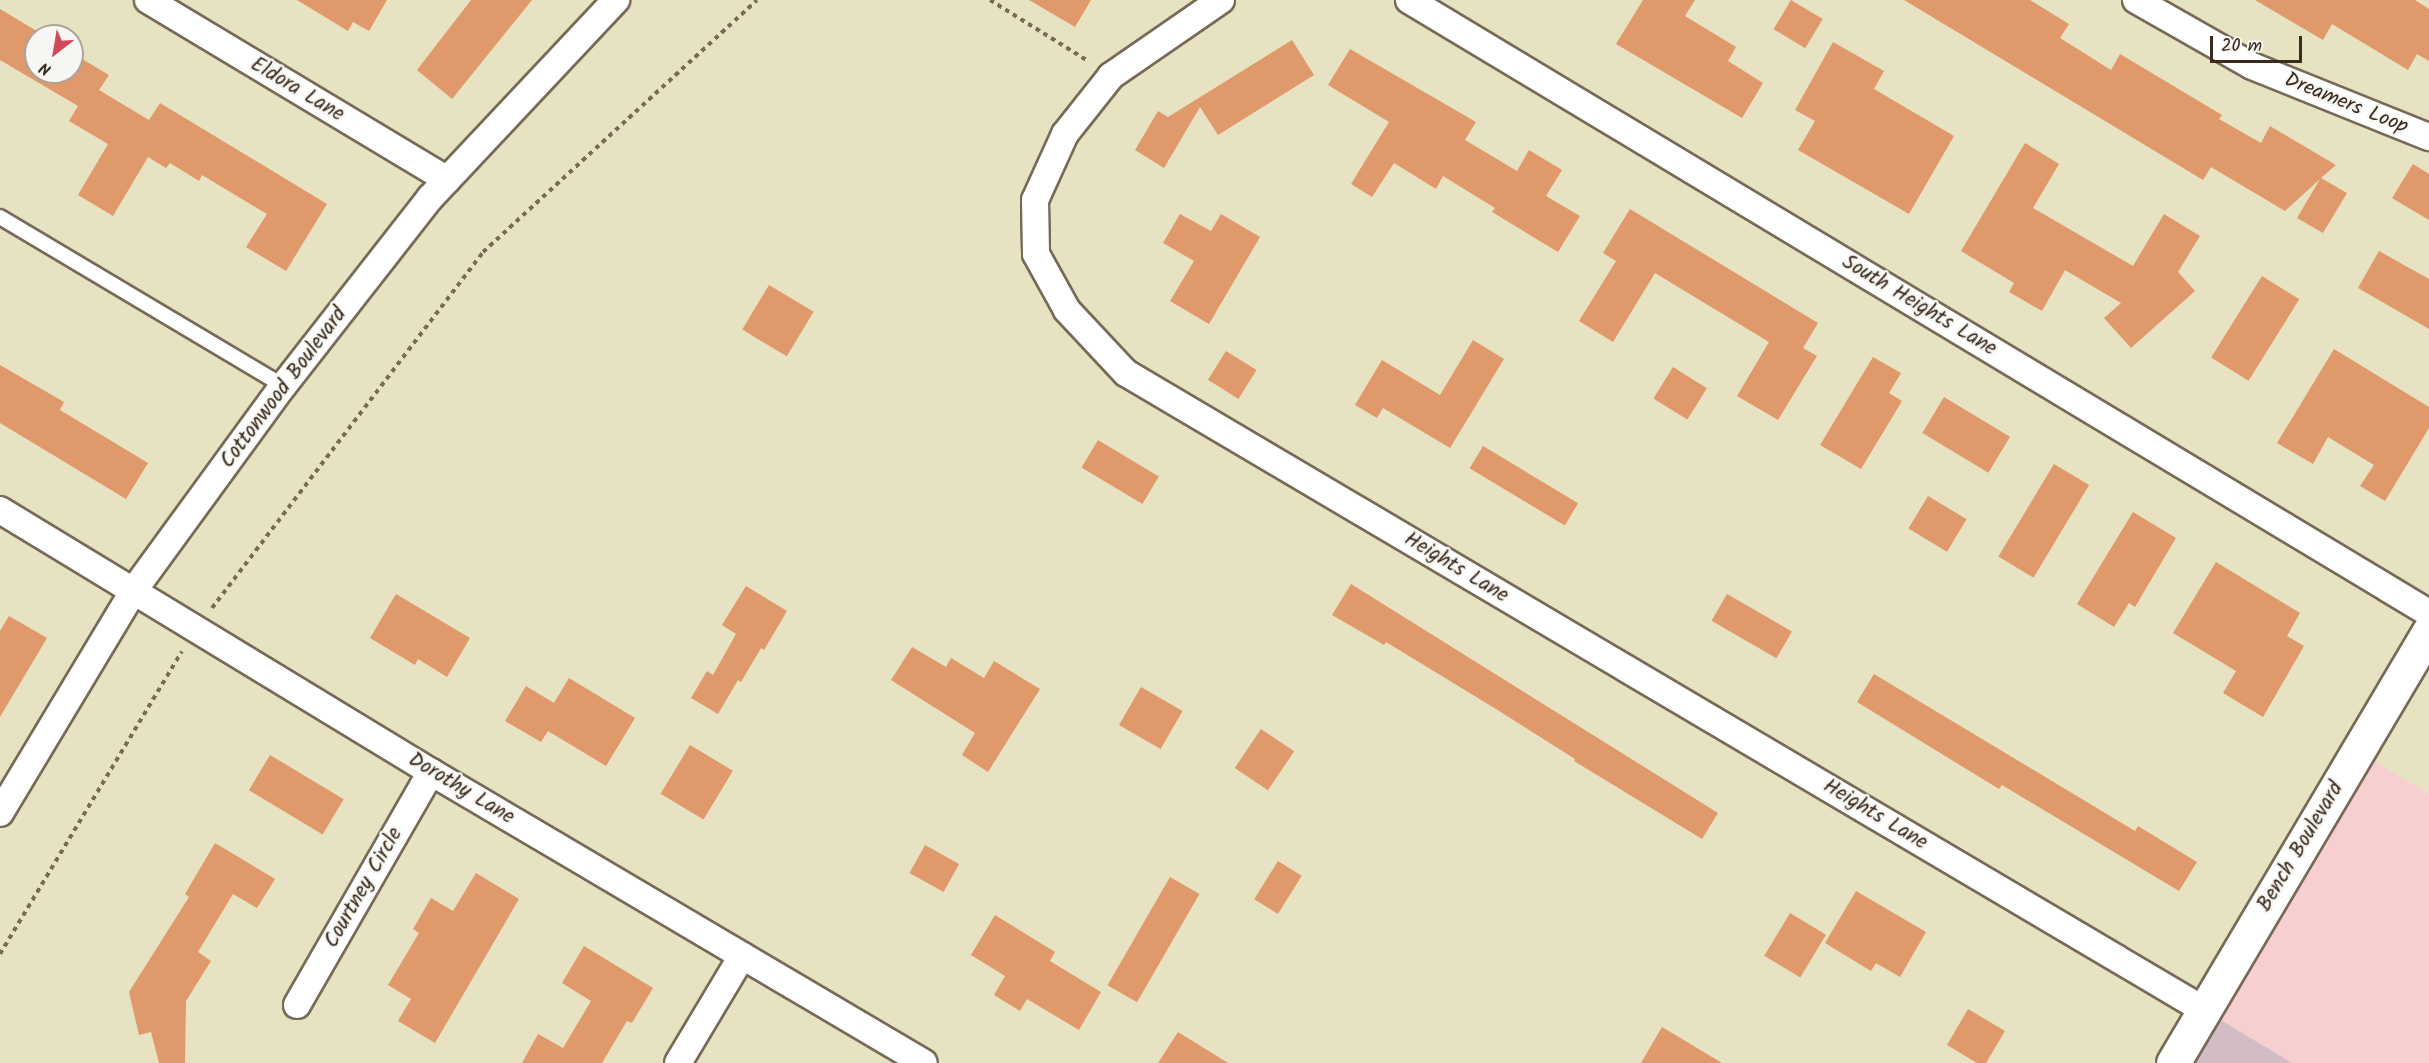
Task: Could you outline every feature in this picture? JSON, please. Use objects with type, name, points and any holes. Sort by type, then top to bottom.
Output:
[{"type":"main road","name":"Bench Boulevard","points":[[2173,1063],[2429,631]]},
{"type":"street","name":"Eldora Lane","points":[[148,0],[447,180]]},
{"type":"street","name":"Cottonwood Boulevard","points":[[0,813],[134,590],[283,386],[447,180],[616,0]]},
{"type":"street","name":"Heights Lane","points":[[1221,0],[1111,76],[1065,134],[1035,200],[1036,254],[1066,310],[1126,373],[2204,1010]]},
{"type":"street","name":"South Heights Lane","points":[[1409,0],[2429,613]]},
{"type":"street","name":"Dreamers Loop","points":[[2136,0],[2252,66],[2429,137]]},
{"type":"street","name":"Dorothy Lane","points":[[0,510],[431,772],[924,1063]]},
{"type":"street","name":"Courtney Circle","points":[[297,1005],[431,772]]},
{"type":"street","points":[[678,1063],[742,956]]},
{"type":"lane","points":[[0,217],[283,386]]},
{"type":"path","points":[[0,954],[196,628],[483,252],[757,0]]},
{"type":"path","points":[[990,0],[1111,76]]},
{"type":"shaded area","points":[[2357,751],[2429,794],[2429,1063],[2292,1063],[2204,1010]]},
{"type":"shaded area","points":[[2204,1010],[2292,1063],[2173,1063]]},
{"type":"building","points":[[297,0],[387,0],[369,31],[353,22],[348,31]]},
{"type":"building","points":[[471,0],[532,0],[452,99],[417,70]]},
{"type":"building","points":[[1029,0],[1091,0],[1075,27]]},
{"type":"building","points":[[1643,0],[1695,0],[1685,16],[1736,47],[1728,61],[1763,83],[1742,118],[1616,44]]},
{"type":"building","points":[[1791,0],[1823,19],[1805,48],[1773,29]]},
{"type":"building","points":[[1904,0],[2030,0],[2069,24],[2060,38],[2111,70],[2120,54],[2222,115],[2219,119],[2261,143],[2270,126],[2336,165],[2321,178],[2347,193],[2323,233],[2297,218],[2320,179],[2285,211],[2211,167],[2203,180]]},
{"type":"building","points":[[2255,0],[2415,0],[2429,9],[2429,61],[2417,54],[2408,70],[2332,24],[2323,40]]},
{"type":"building","points":[[0,9],[25,24],[24,74],[0,60]]},
{"type":"building","points":[[1292,40],[1314,75],[1218,135],[1200,107],[1164,168],[1135,150],[1158,111],[1168,117]]},
{"type":"building","points":[[1833,42],[1884,71],[1874,89],[1954,136],[1909,214],[1798,150],[1815,121],[1795,110]]},
{"type":"building","points":[[1350,49],[1476,122],[1465,140],[1517,171],[1529,150],[1562,170],[1546,196],[1580,216],[1558,252],[1492,212],[1495,208],[1443,176],[1436,189],[1394,163],[1372,197],[1351,184],[1389,122],[1328,85]]},
{"type":"building","points":[[84,60],[109,75],[99,90],[149,120],[160,103],[327,204],[286,271],[246,247],[267,214],[202,175],[199,181],[170,163],[166,168],[148,157],[113,216],[78,195],[108,144],[69,121],[78,106],[41,84],[84,84]]},
{"type":"building","points":[[2025,143],[2059,164],[2033,208],[2133,266],[2164,214],[2200,236],[2178,272],[2195,291],[2131,348],[2104,318],[2121,303],[2065,270],[2042,311],[2009,292],[2014,283],[1961,251]]},
{"type":"building","points":[[2413,164],[2429,174],[2429,220],[2392,198]]},
{"type":"building","points":[[1630,209],[1818,323],[1803,348],[1817,356],[1778,420],[1737,396],[1769,342],[1655,273],[1613,342],[1579,321],[1616,261],[1603,253]]},
{"type":"building","points":[[1180,214],[1211,231],[1221,214],[1260,237],[1209,324],[1170,301],[1194,261],[1163,243]]},
{"type":"building","points":[[2379,251],[2429,279],[2429,329],[2358,288]]},
{"type":"building","points":[[2262,276],[2299,299],[2248,381],[2211,357]]},
{"type":"building","points":[[769,285],[814,312],[787,356],[742,330]]},
{"type":"building","points":[[1473,340],[1504,359],[1450,448],[1383,408],[1377,418],[1355,405],[1382,360],[1440,395]]},
{"type":"building","points":[[2334,349],[2429,407],[2429,428],[2385,501],[2360,486],[2374,465],[2328,437],[2313,464],[2277,443]]},
{"type":"building","points":[[1226,351],[1257,370],[1239,399],[1208,380]]},
{"type":"building","points":[[1873,357],[1901,373],[1889,393],[1902,401],[1861,469],[1820,445]]},
{"type":"building","points":[[0,365],[64,402],[60,410],[148,463],[126,499],[0,423]]},
{"type":"building","points":[[1673,367],[1707,388],[1687,420],[1653,398]]},
{"type":"building","points":[[1944,397],[2010,437],[1988,473],[1922,433]]},
{"type":"building","points":[[1098,440],[1159,477],[1142,504],[1082,467]]},
{"type":"building","points":[[1483,446],[1578,503],[1565,525],[1470,468]]},
{"type":"building","points":[[2054,464],[2089,485],[2034,578],[1998,557]]},
{"type":"building","points":[[1928,496],[1967,519],[1947,552],[1908,529]]},
{"type":"building","points":[[2133,512],[2176,538],[2135,607],[2129,603],[2114,627],[2077,604]]},
{"type":"building","points":[[2216,562],[2300,613],[2287,636],[2304,646],[2263,717],[2223,693],[2236,671],[2173,633]]},
{"type":"building","points":[[1351,584],[1718,813],[1702,839],[1386,642],[1384,645],[1332,615]]},
{"type":"building","points":[[746,586],[787,611],[764,650],[761,648],[741,682],[738,680],[718,714],[691,698],[707,671],[713,675],[736,634],[722,625]]},
{"type":"building","points":[[396,594],[470,638],[447,677],[418,659],[415,665],[370,638]]},
{"type":"building","points":[[1727,594],[1792,632],[1776,658],[1712,621]]},
{"type":"building","points":[[9,616],[47,638],[0,717],[0,631]]},
{"type":"building","points":[[912,647],[946,667],[951,658],[984,678],[994,661],[1040,689],[988,772],[962,755],[975,733],[891,680]]},
{"type":"building","points":[[1874,674],[2135,831],[2138,826],[2197,862],[2179,891],[2002,785],[1999,789],[1857,702]]},
{"type":"building","points":[[569,678],[635,718],[606,766],[548,731],[541,742],[505,721],[526,686],[554,703]]},
{"type":"building","points":[[1141,687],[1183,711],[1161,749],[1119,725]]},
{"type":"building","points":[[1261,729],[1294,751],[1268,790],[1235,768]]},
{"type":"building","points":[[690,745],[733,771],[704,820],[661,794]]},
{"type":"building","points":[[270,755],[344,799],[323,834],[249,790]]},
{"type":"building","points":[[215,843],[275,879],[257,908],[233,894],[198,952],[211,961],[186,1001],[185,1063],[159,1063],[151,1032],[139,1035],[129,992],[189,897],[185,894]]},
{"type":"building","points":[[925,845],[959,864],[944,892],[909,873]]},
{"type":"building","points":[[1278,861],[1302,876],[1278,914],[1254,899]]},
{"type":"building","points":[[476,873],[519,899],[435,1043],[398,1021],[411,999],[388,985],[419,933],[413,929],[431,898],[453,911]]},
{"type":"building","points":[[1170,877],[1199,894],[1137,1002],[1108,985]]},
{"type":"building","points":[[1856,891],[1926,932],[1900,977],[1876,963],[1871,971],[1825,943]]},
{"type":"building","points":[[1790,913],[1826,935],[1800,977],[1764,956]]},
{"type":"building","points":[[995,915],[1055,952],[1050,961],[1101,992],[1079,1030],[1027,999],[1020,1011],[994,995],[1005,976],[971,955]]},
{"type":"building","points":[[584,946],[653,988],[632,1023],[627,1021],[602,1063],[522,1063],[538,1034],[563,1048],[591,1001],[562,983]]},
{"type":"building","points":[[1968,1009],[2005,1031],[1986,1063],[1977,1063],[1947,1045]]},
{"type":"building","points":[[1662,1027],[1722,1063],[1641,1063]]},
{"type":"building","points":[[1178,1032],[1228,1063],[1158,1063]]}]
